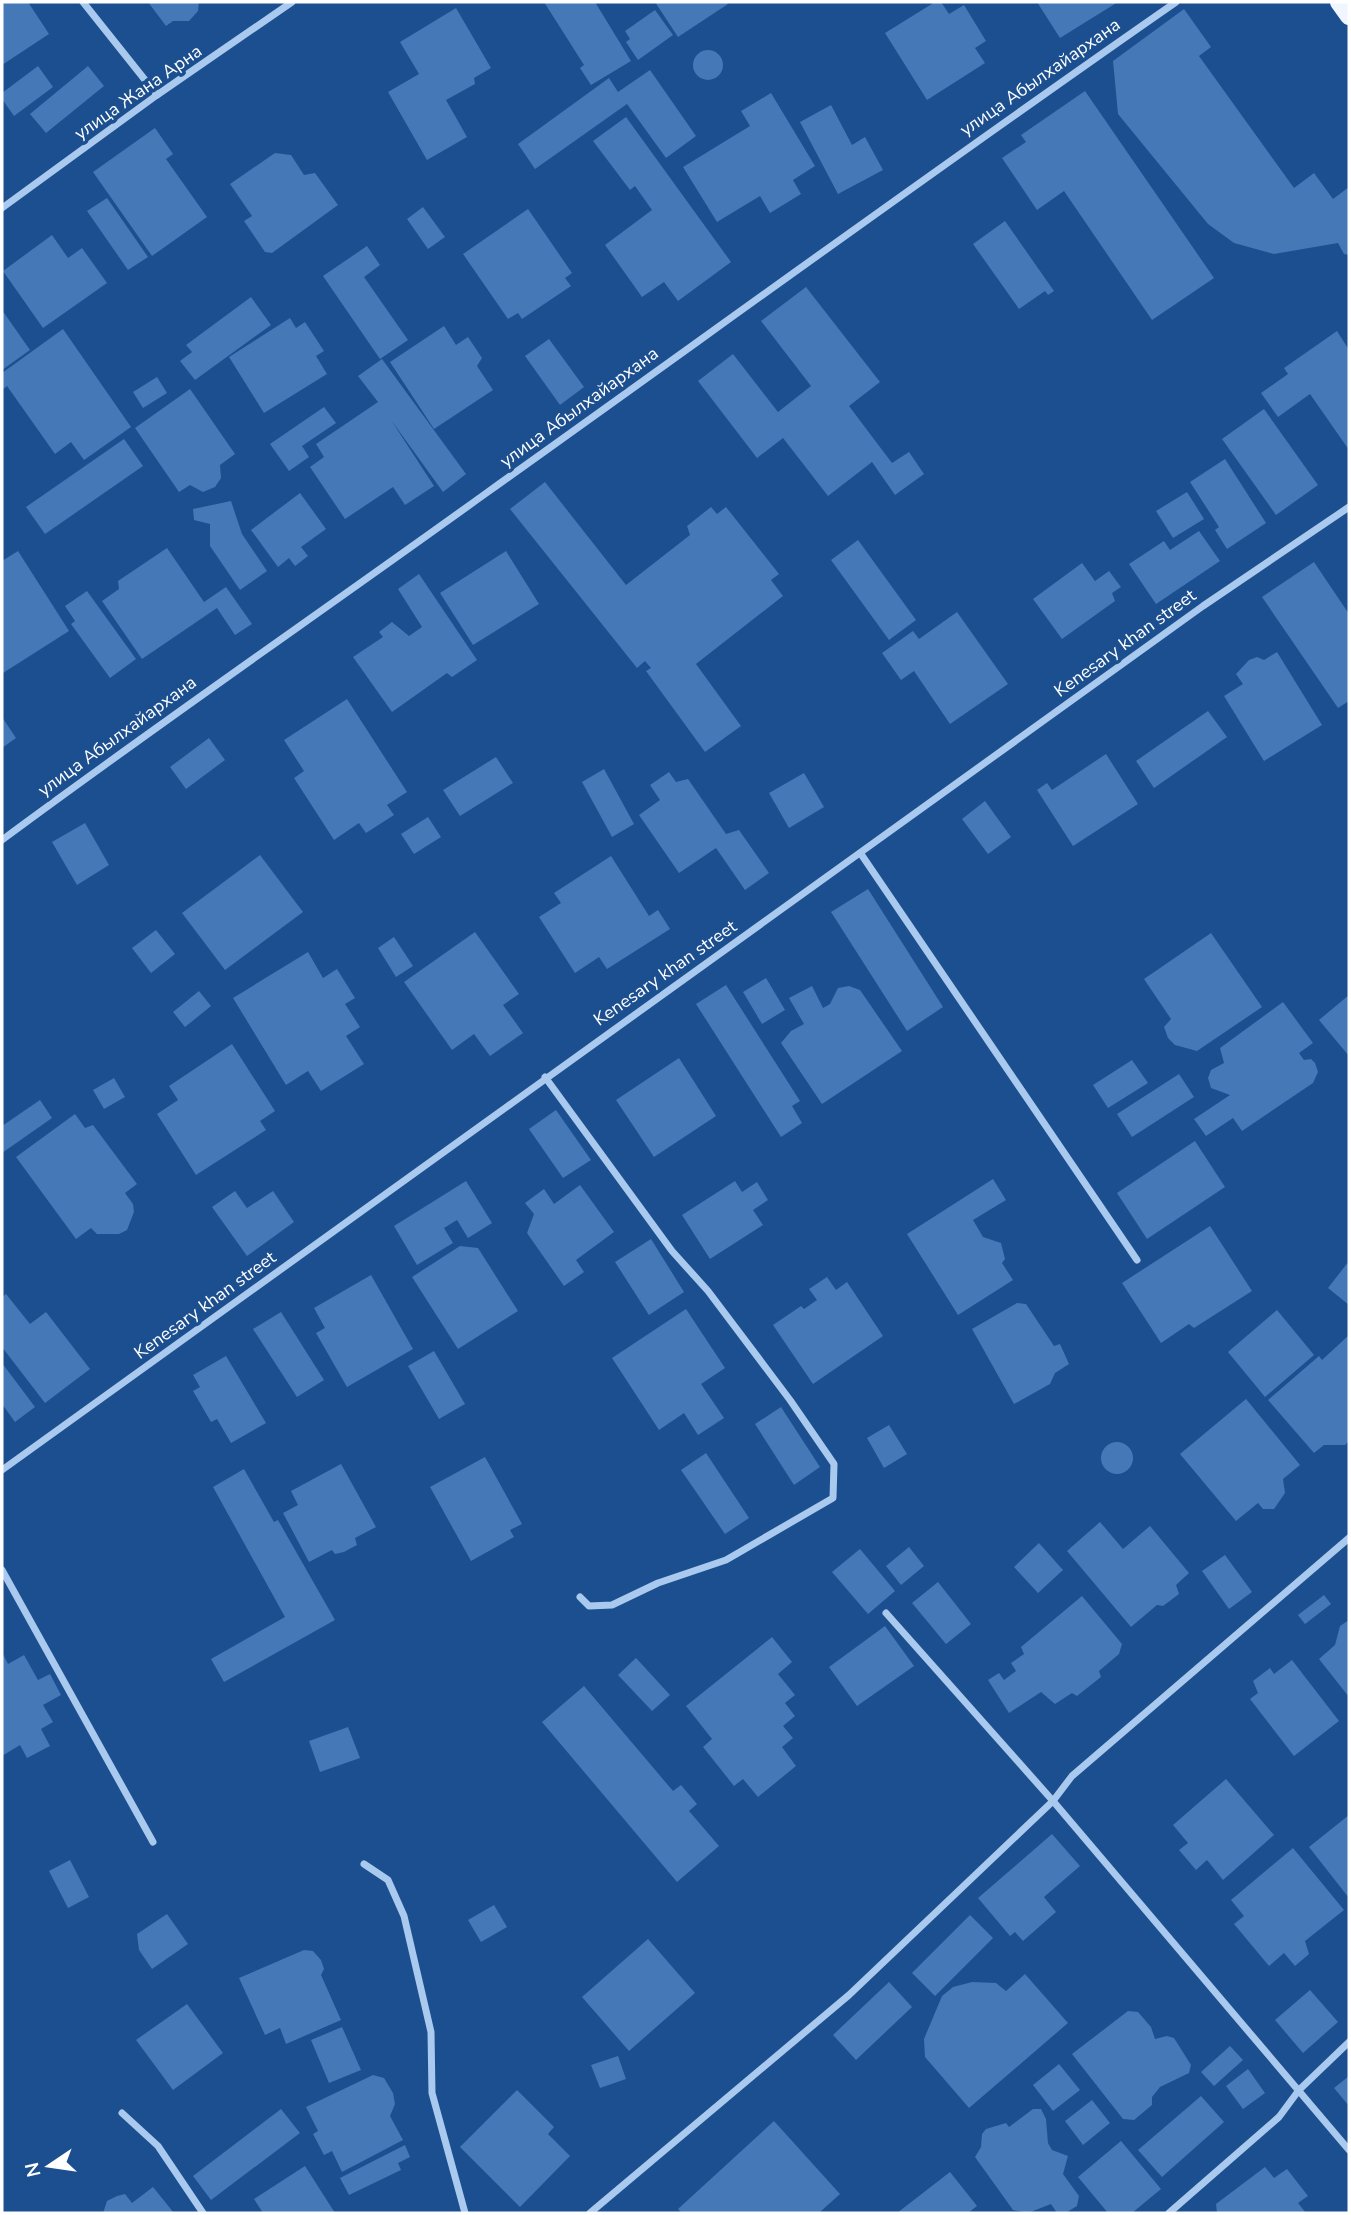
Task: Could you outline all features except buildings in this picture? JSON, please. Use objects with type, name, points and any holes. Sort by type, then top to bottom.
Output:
[{"type":"main road","points":[[1339,2],[1349,16]]},
{"type":"street","points":[[83,2],[157,95]]},
{"type":"street","name":"улица Жана Арна","points":[[2,208],[157,95],[247,36],[292,2]]},
{"type":"street","name":"улица Абылхайархана","points":[[2,840],[188,702],[379,570],[875,213],[1176,2]]},
{"type":"street","name":"Kenesary khan street","points":[[2,1470],[545,1077],[862,854],[1203,606],[1349,507]]},
{"type":"street","points":[[862,854],[1137,1260]]},
{"type":"street","points":[[545,1077],[672,1251],[708,1291],[834,1464],[834,1498],[726,1560],[658,1583],[612,1605],[589,1606],[580,1597]]},
{"type":"street","points":[[590,2213],[849,1995],[1053,1801],[1072,1776],[1349,1538]]},
{"type":"street","points":[[2,1570],[153,1842]]},
{"type":"street","points":[[886,1613],[1053,1801],[1349,2150]]},
{"type":"street","points":[[363,1864],[388,1880],[404,1916],[431,2032],[432,2093],[465,2213]]},
{"type":"street","points":[[1169,2213],[1279,2117],[1298,2090],[1349,2042]]},
{"type":"street","points":[[122,2113],[158,2146],[203,2213]]}]
